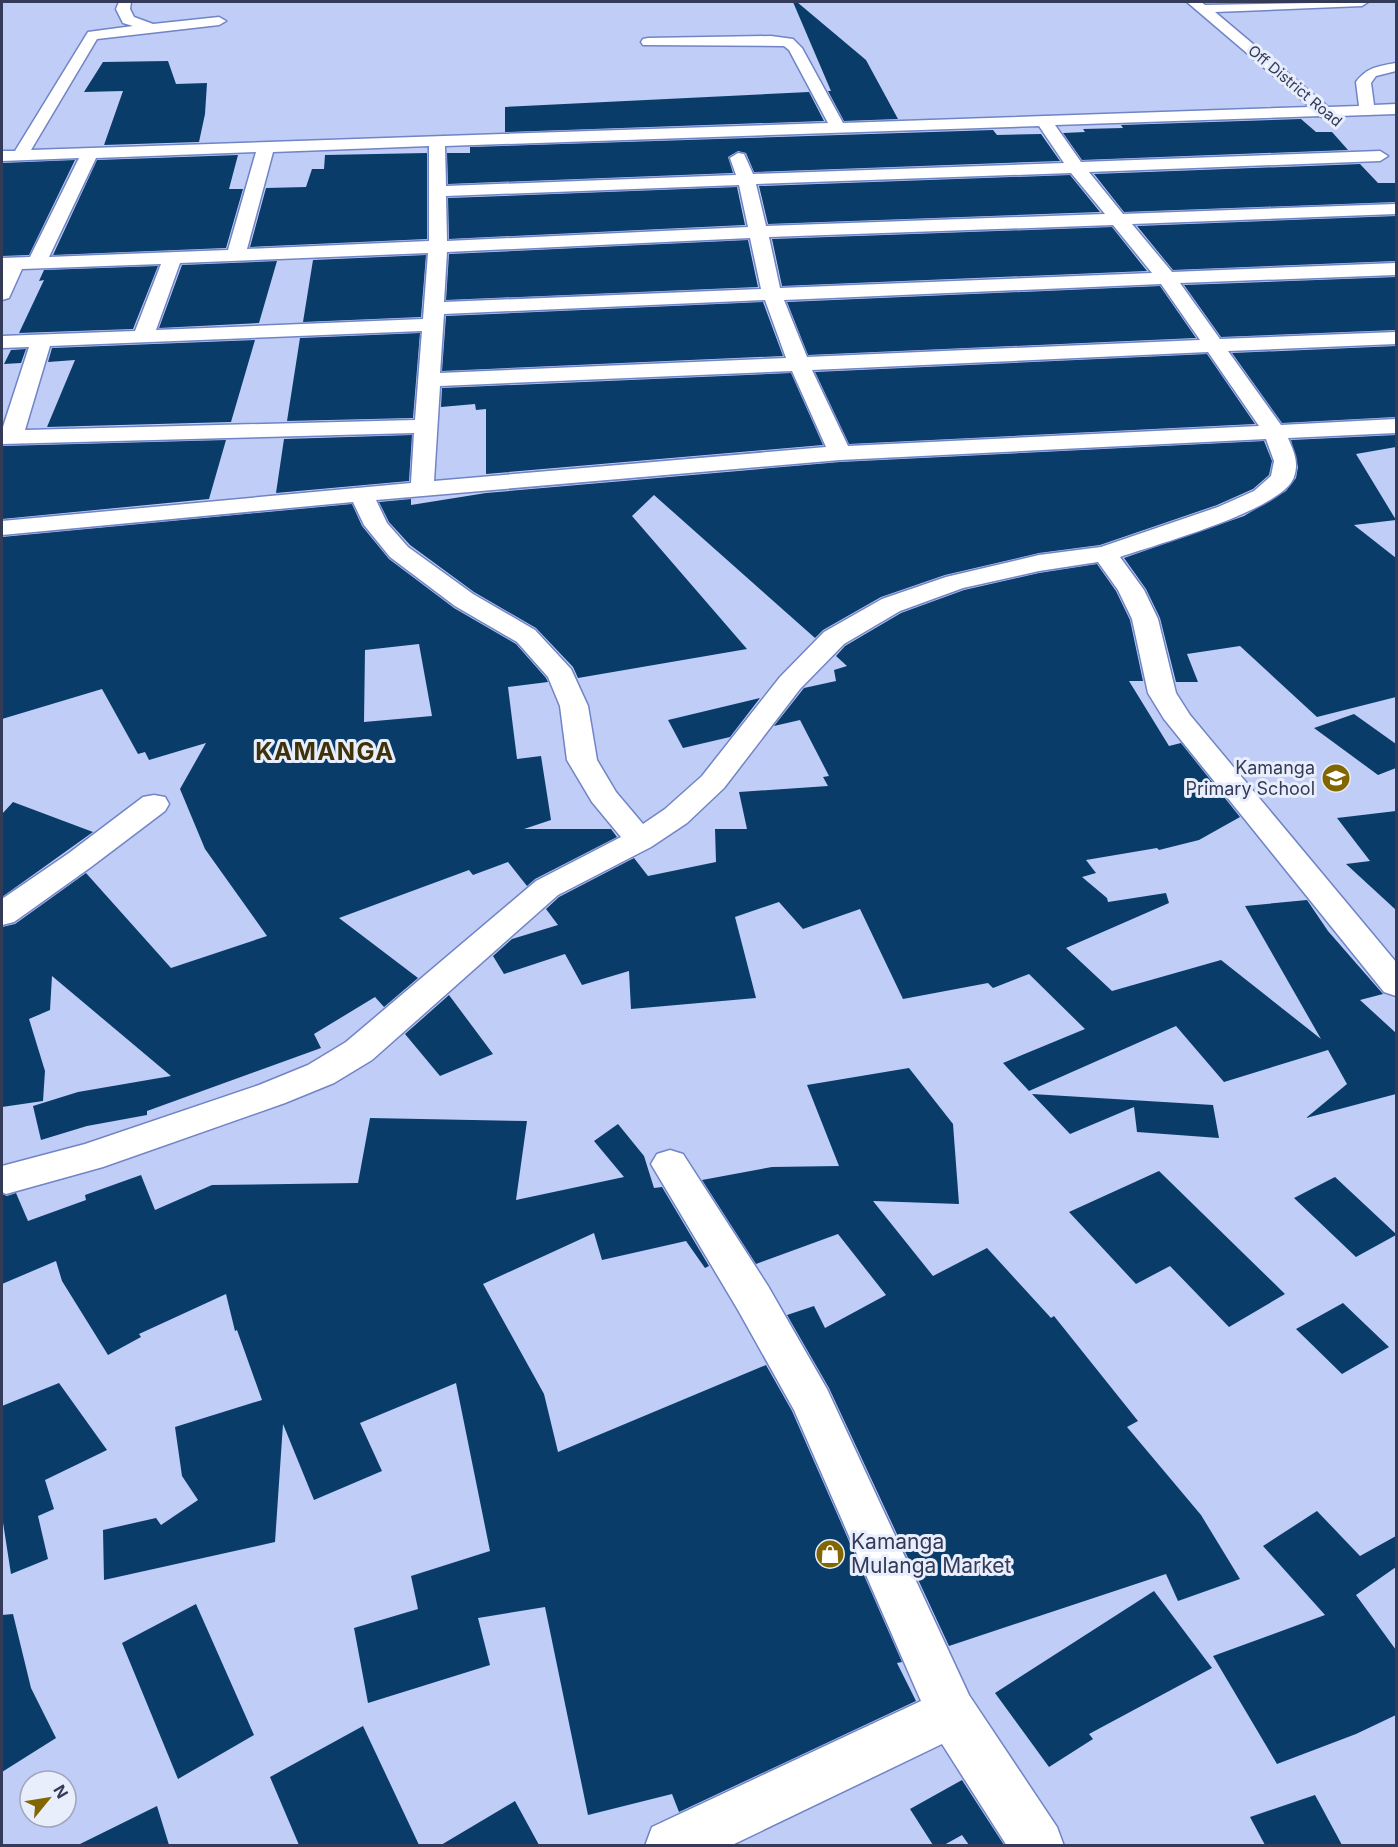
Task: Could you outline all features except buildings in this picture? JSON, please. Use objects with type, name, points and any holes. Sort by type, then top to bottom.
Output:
[{"type":"street","points":[[125,2],[123,9],[128,20],[151,28]]},
{"type":"street","points":[[1198,5],[1362,2]]},
{"type":"street","name":"Off District Road","points":[[1198,5],[1340,124]]},
{"type":"street","points":[[20,155],[93,35],[219,21]]},
{"type":"street","points":[[648,42],[771,39],[788,42],[795,48],[838,128]]},
{"type":"street","points":[[1367,110],[1363,82],[1371,73],[1396,67]]},
{"type":"street","points":[[2,156],[1396,109]]},
{"type":"street","points":[[6,1179],[90,1157],[272,1094],[321,1074],[359,1051],[547,888],[640,840],[676,816],[713,782],[790,683],[834,638],[891,605],[955,582],[1039,563],[1105,554],[1227,512],[1262,496],[1282,479],[1286,461],[1273,430],[1168,280],[1076,166],[1044,121]]},
{"type":"street","points":[[727,132],[747,178],[773,294],[798,364],[840,453]]},
{"type":"street","points":[[422,489],[424,426],[438,246],[437,141]]},
{"type":"street","points":[[439,190],[1076,166],[1384,159],[1364,143]]},
{"type":"street","points":[[236,255],[266,147]]},
{"type":"street","points":[[37,263],[90,153]]},
{"type":"street","points":[[2,294],[8,264],[760,232],[1396,209]]},
{"type":"street","points":[[143,337],[172,258]]},
{"type":"street","points":[[2,342],[143,337],[773,294],[1168,280],[1396,269]]},
{"type":"street","points":[[428,380],[1396,338]]},
{"type":"street","points":[[41,341],[6,437],[424,426]]},
{"type":"street","points":[[2,528],[361,494],[840,453],[1273,430],[1396,426]]},
{"type":"street","points":[[361,494],[376,525],[399,552],[464,600],[526,636],[561,675],[574,706],[582,760],[603,796],[640,840]]},
{"type":"street","points":[[1105,554],[1131,590],[1145,619],[1162,693],[1178,719],[1396,984]]},
{"type":"street","points":[[2,914],[80,860],[154,804]]},
{"type":"street","points":[[670,1164],[753,1298],[812,1402],[951,1713],[1038,1845]]},
{"type":"street","points":[[671,1845],[951,1713]]},
{"type":"place","name":"Kamanga Primary School","points":[[1336,778]]},
{"type":"place","name":"Kamanga Mulanga Market","points":[[830,1554]]},
{"type":"district","name":"KAMANGA","points":[[325,752]]}]
